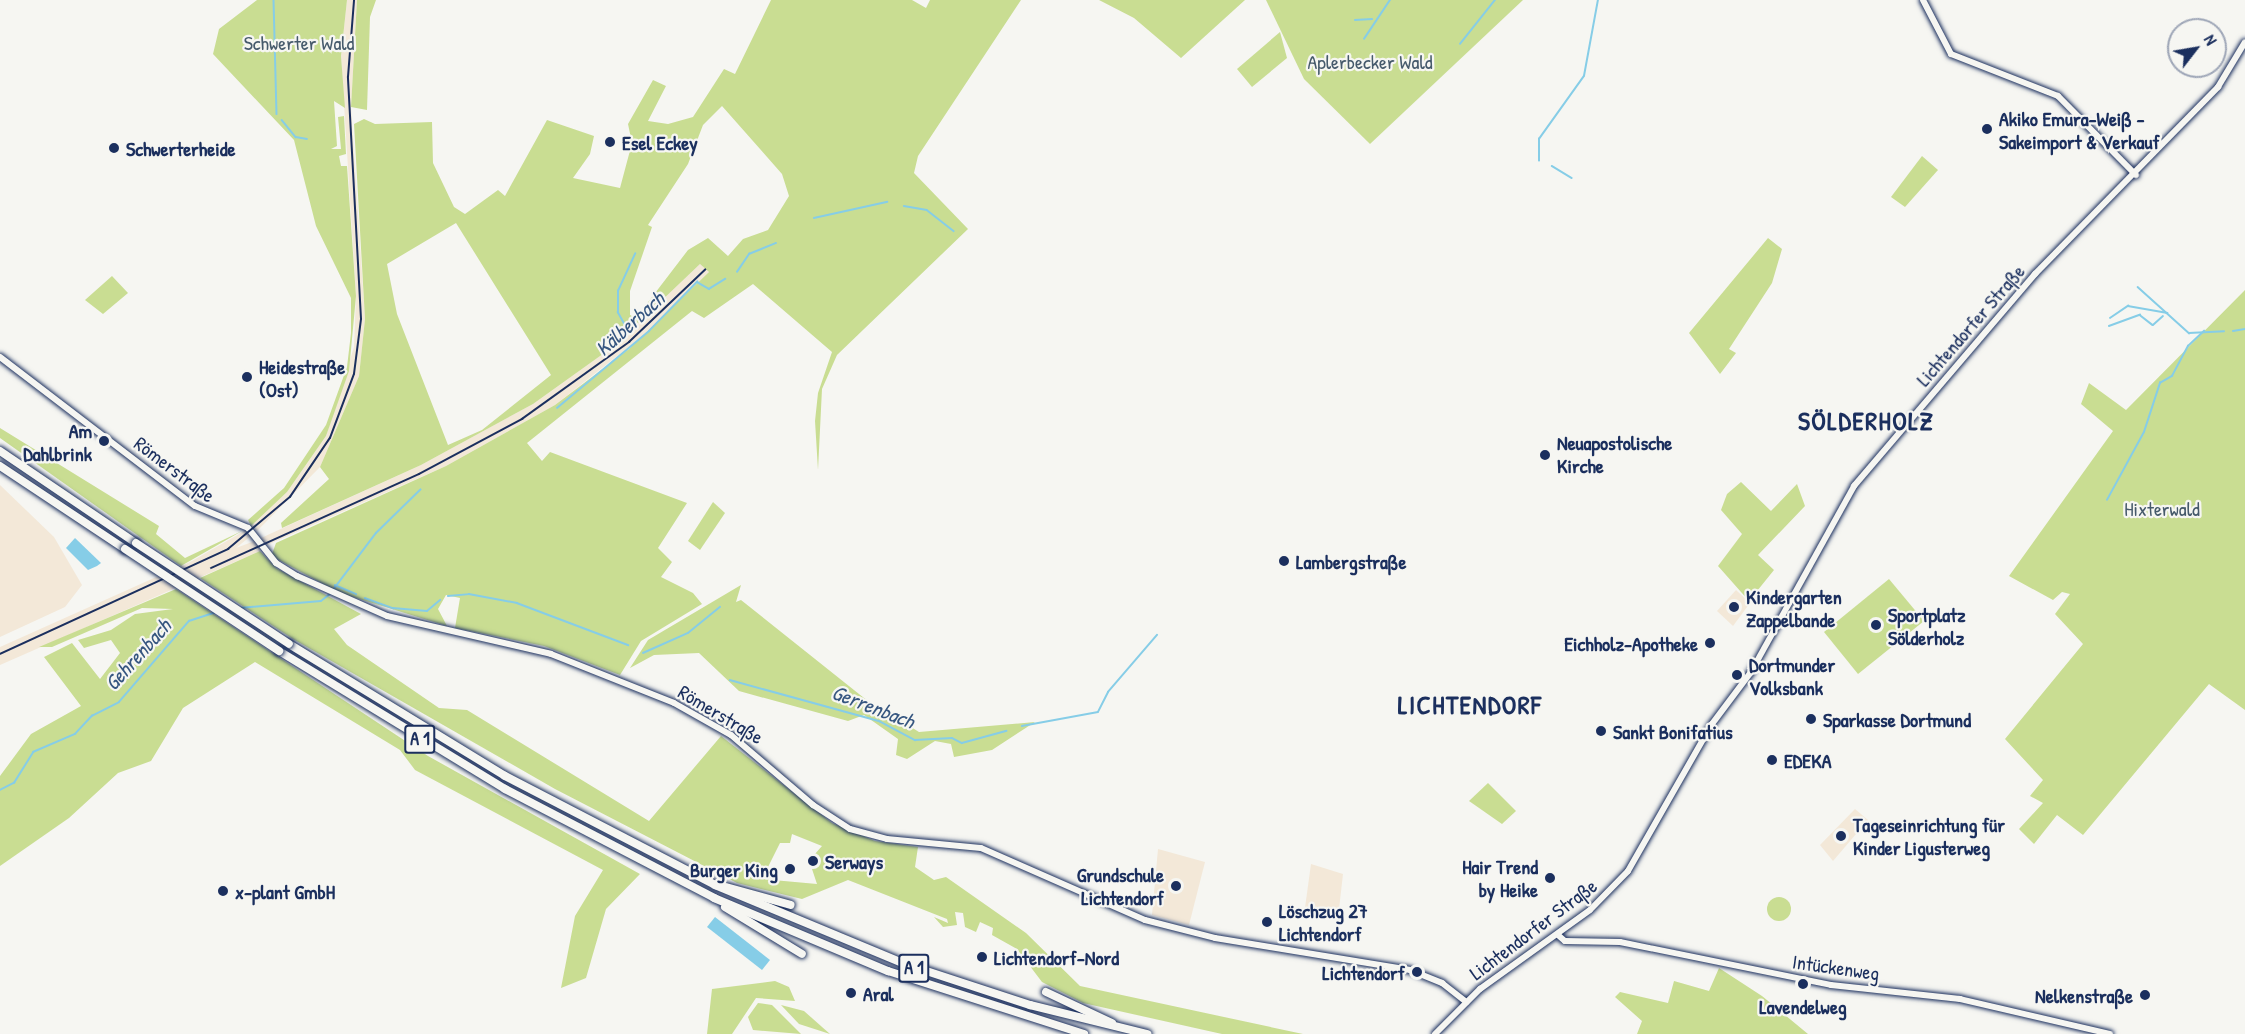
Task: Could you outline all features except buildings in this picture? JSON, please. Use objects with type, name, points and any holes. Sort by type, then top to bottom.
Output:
[{"type":"highway","name":"A 1","points":[[0,451],[289,644],[487,766],[628,842],[715,885],[902,963],[1147,1034]]},
{"type":"highway","name":"A 1","points":[[0,466],[279,651],[447,756],[647,866],[714,898],[888,971],[1084,1034]]},
{"type":"highway","points":[[715,885],[791,905]]},
{"type":"highway","points":[[714,898],[802,954]]},
{"type":"highway","points":[[1046,992],[1121,1028]]},
{"type":"street","points":[[1923,0],[1951,54],[2058,96],[2136,175]]},
{"type":"street","name":"Lichtendorfer Straße","points":[[1435,1034],[1466,1002],[1558,935],[1607,895],[1644,850],[1712,724],[1751,672],[1860,479],[2035,274],[2136,175],[2222,82],[2245,42]]},
{"type":"street","name":"Römerstraße","points":[[0,357],[195,506],[248,528],[276,563],[297,576],[387,616],[551,654],[674,703],[731,735],[813,805],[850,829],[887,839],[981,848],[1145,920],[1215,938],[1410,970],[1442,983],[1466,1002]]},
{"type":"street","name":"Intückenweg","points":[[1558,935],[1565,941],[1620,942],[1831,985],[1960,999],[2110,1034]]},
{"type":"shaded area","points":[[347,0],[357,0],[351,107],[365,319],[359,376],[320,467],[257,531],[251,526],[287,492],[326,436],[354,347],[356,296],[341,56]]},
{"type":"shaded area","points":[[700,264],[709,272],[654,327],[555,405],[446,466],[265,546],[261,538],[421,465],[533,404],[614,346]]},
{"type":"shaded area","points":[[0,485],[54,537],[82,585],[65,607],[0,637]]},
{"type":"shaded area","points":[[246,530],[252,535],[236,548],[257,540],[260,551],[0,665],[0,647],[192,561]]},
{"type":"shaded area","name":"Kindergarten Zappelbande","points":[[1736,590],[1750,603],[1733,626],[1717,611]]},
{"type":"shaded area","name":"Tageseinrichtung für Kinder Ligusterweg","points":[[1855,809],[1868,820],[1833,861],[1820,845]]},
{"type":"shaded area","name":"Grundschule Lichtendorf","points":[[1158,849],[1205,862],[1189,925],[1152,915]]},
{"type":"shaded area","points":[[1311,864],[1343,874],[1339,909],[1331,918],[1304,915]]},
{"type":"green space","name":"Schwerter Wald","points":[[257,0],[347,0],[341,56],[345,108],[334,101],[337,146],[331,149],[341,149],[338,117],[344,116],[346,154],[339,156],[341,166],[347,166],[356,296],[349,371],[326,436],[287,492],[251,526],[248,520],[284,488],[326,425],[347,367],[351,333],[351,298],[316,226],[294,140],[213,54],[219,29]]},
{"type":"green space","name":"Schwerter Wald","points":[[357,0],[376,0],[370,17],[367,110],[351,107]]},
{"type":"green space","points":[[771,0],[912,0],[926,8],[930,0],[1021,0],[918,156],[914,173],[968,229],[837,355],[822,389],[818,470],[815,421],[818,393],[832,352],[753,284],[704,318],[692,311],[527,443],[542,461],[550,452],[687,503],[658,548],[672,562],[661,577],[693,593],[702,604],[641,641],[620,675],[544,646],[455,628],[460,598],[446,595],[438,609],[447,626],[340,593],[277,559],[272,554],[276,543],[446,466],[555,405],[629,349],[709,272],[700,264],[614,346],[533,404],[421,465],[282,528],[281,523],[329,479],[320,467],[359,376],[365,319],[354,124],[364,119],[375,124],[432,122],[433,163],[454,207],[465,214],[498,190],[505,196],[547,120],[594,136],[590,154],[573,178],[620,188],[632,143],[628,124],[653,80],[666,86],[648,121],[668,124],[693,117],[724,69],[735,74]],"holes":[[[722,106],[782,174],[789,196],[768,230],[743,239],[728,256],[708,238],[688,250],[636,318],[630,315],[630,291],[652,227],[648,225],[688,164],[703,125]],[[456,223],[551,375],[482,430],[448,445],[397,314],[387,264]]]},
{"type":"green space","points":[[1099,0],[1245,0],[1181,58],[1134,18]]},
{"type":"green space","name":"Aplerbecker Wald","points":[[1266,0],[1523,0],[1370,144],[1304,79]]},
{"type":"green space","points":[[1280,32],[1287,58],[1252,87],[1237,69]]},
{"type":"green space","points":[[1922,156],[1938,170],[1905,207],[1891,197]]},
{"type":"green space","points":[[1768,238],[1782,249],[1772,283],[1729,349],[1736,353],[1720,374],[1689,333]]},
{"type":"green space","points":[[112,276],[128,293],[103,314],[85,300]]},
{"type":"green space","name":"Hixterwald","points":[[2245,290],[2245,710],[2209,684],[2083,835],[2057,815],[2034,844],[2019,829],[2043,803],[2030,796],[2043,780],[2005,739],[2083,644],[2055,614],[2070,594],[2062,592],[2053,600],[2009,576],[2113,431],[2081,404],[2089,383],[2126,410]]},
{"type":"green space","points":[[0,428],[159,526],[156,534],[185,558],[242,531],[181,566],[0,438]]},
{"type":"green space","points":[[1741,482],[1771,511],[1797,484],[1805,506],[1758,555],[1774,570],[1749,601],[1718,566],[1742,534],[1721,510],[1727,494]]},
{"type":"green space","points":[[713,502],[725,513],[700,550],[688,541]]},
{"type":"green space","points":[[260,551],[276,568],[361,614],[334,629],[347,645],[439,708],[467,710],[649,821],[721,736],[832,823],[875,841],[918,847],[915,867],[934,880],[946,877],[1026,933],[1080,986],[1303,1034],[1222,1034],[1083,1003],[1042,982],[1017,949],[992,935],[993,928],[980,922],[976,932],[965,927],[963,913],[955,912],[957,925],[943,927],[934,917],[948,923],[947,919],[848,880],[802,899],[737,883],[555,789],[293,639],[200,578]],"holes":[[[792,834],[822,846],[814,855],[820,859],[812,869],[817,884],[762,879],[780,843],[790,843]]]},
{"type":"green space","name":"Sportplatz Sölderholz","points":[[1889,579],[1924,621],[1858,674],[1824,632]]},
{"type":"green space","points":[[741,585],[736,602],[741,600],[864,698],[919,732],[1035,722],[992,750],[954,757],[951,744],[935,741],[907,759],[896,755],[898,739],[864,715],[848,721],[739,691],[699,653],[654,655],[630,668],[648,640]]},
{"type":"green space","points":[[176,589],[428,756],[640,874],[606,909],[586,978],[561,988],[575,916],[603,870],[415,770],[400,750],[255,662],[183,708],[151,761],[118,773],[69,818],[0,866],[0,776],[31,734],[81,706],[44,657],[72,643],[100,679],[120,653],[111,640],[84,648],[78,640],[111,630],[135,614],[173,609],[142,608],[52,647],[39,647]]},
{"type":"green space","points":[[1488,783],[1516,811],[1502,824],[1469,801]]},
{"type":"green space","points":[[1779,897],[1788,900],[1791,909],[1788,918],[1779,921],[1770,918],[1767,909],[1770,900]]},
{"type":"green space","points":[[1719,968],[1762,996],[1808,1034],[1637,1034],[1642,1021],[1615,997],[1620,992],[1668,1003],[1674,981],[1709,991]]},
{"type":"green space","points":[[775,981],[789,987],[795,1001],[756,998],[732,1034],[707,1034],[712,989]]},
{"type":"green space","points":[[758,1003],[772,1005],[801,1034],[753,1030],[748,1017]]},
{"type":"green space","points":[[781,1005],[804,1011],[830,1034],[799,1024]]},
{"type":"water","points":[[75,538],[101,563],[88,570],[66,548]]},
{"type":"water","points":[[715,917],[770,960],[762,970],[707,927]]},
{"type":"waterway","name":"Gehrenbach","points":[[274,0],[277,114]]},
{"type":"waterway","points":[[1364,39],[1390,0]]},
{"type":"waterway","points":[[1460,44],[1495,0]]},
{"type":"waterway","points":[[1539,161],[1539,139],[1584,76],[1598,0]]},
{"type":"waterway","points":[[1355,20],[1372,19]]},
{"type":"waterway","points":[[282,120],[296,137],[307,139]]},
{"type":"waterway","points":[[1552,166],[1572,178]]},
{"type":"waterway","name":"Kälberbach","points":[[814,218],[887,202]]},
{"type":"waterway","name":"Kälberbach","points":[[904,206],[927,210],[954,231]]},
{"type":"waterway","name":"Kälberbach","points":[[737,272],[749,254],[776,243]]},
{"type":"waterway","points":[[628,331],[618,313],[618,291],[635,254]]},
{"type":"waterway","name":"Kälberbach","points":[[557,408],[649,331],[697,282],[709,289],[725,279]]},
{"type":"waterway","points":[[2138,287],[2189,333],[2224,331]]},
{"type":"waterway","points":[[2110,318],[2128,306],[2167,313]]},
{"type":"waterway","points":[[2109,326],[2140,315],[2153,325],[2163,316]]},
{"type":"waterway","points":[[2233,331],[2245,329]]},
{"type":"waterway","points":[[2107,500],[2144,432],[2160,383],[2172,376],[2188,346],[2204,331]]},
{"type":"waterway","name":"Gehrenbach","points":[[333,590],[376,533],[420,490]]},
{"type":"waterway","name":"Gerrenbach","points":[[335,585],[356,594]]},
{"type":"waterway","name":"Gehrenbach","points":[[239,608],[321,601],[330,594]]},
{"type":"waterway","name":"Gerrenbach","points":[[448,596],[469,594],[517,603],[628,645]]},
{"type":"waterway","name":"Gerrenbach","points":[[365,598],[393,608],[427,611],[440,600]]},
{"type":"waterway","points":[[643,653],[688,633],[720,607]]},
{"type":"waterway","name":"Gehrenbach","points":[[0,790],[14,783],[33,752],[75,734],[92,716],[119,702],[189,621],[214,613]]},
{"type":"waterway","name":"Gerrenbach","points":[[1022,726],[1098,712],[1108,692],[1157,635]]},
{"type":"waterway","name":"Gerrenbach","points":[[730,680],[879,721],[915,740],[952,738],[962,743],[1006,731]]},
{"type":"railway","points":[[0,654],[228,549],[290,497],[330,438],[354,374],[361,319],[348,77],[354,0]]},
{"type":"railway","points":[[211,568],[419,474],[522,419],[629,342],[705,270]]},
{"type":"place","name":"Akiko Emura-Weiß - Sakeimport & Verkauf","points":[[1987,129]]},
{"type":"place","name":"Esel Eckey","points":[[610,142]]},
{"type":"place","name":"Schwerterheide","points":[[114,148]]},
{"type":"place","name":"Heidestraße (Ost)","points":[[247,377]]},
{"type":"place","name":"Am Dahlbrink","points":[[104,441]]},
{"type":"place","name":"Neuapostolische Kirche","points":[[1545,455]]},
{"type":"place","name":"Lambergstraße","points":[[1284,561]]},
{"type":"place","name":"Kindergarten Zappelbande","points":[[1734,607]]},
{"type":"place","name":"Sportplatz Sölderholz","points":[[1876,625]]},
{"type":"place","name":"Eichholz-Apotheke","points":[[1710,643]]},
{"type":"place","name":"Dortmunder Volksbank","points":[[1737,675]]},
{"type":"place","name":"Sparkasse Dortmund","points":[[1811,719]]},
{"type":"place","name":"Sankt Bonifatius","points":[[1601,731]]},
{"type":"place","name":"EDEKA","points":[[1772,760]]},
{"type":"place","name":"Tageseinrichtung für Kinder Ligusterweg","points":[[1841,836]]},
{"type":"place","name":"Serways","points":[[813,861]]},
{"type":"place","name":"Burger King","points":[[790,869]]},
{"type":"place","name":"Hair Trend by Heike","points":[[1550,878]]},
{"type":"place","name":"Grundschule Lichtendorf","points":[[1176,886]]},
{"type":"place","name":"x-plant GmbH","points":[[223,891]]},
{"type":"place","name":"Löschzug 27 Lichtendorf","points":[[1267,922]]},
{"type":"place","name":"Lichtendorf-Nord","points":[[982,957]]},
{"type":"place","name":"Lichtendorf","points":[[1417,972]]},
{"type":"place","name":"Lavendelweg","points":[[1803,984]]},
{"type":"place","name":"Aral","points":[[851,993]]},
{"type":"place","name":"Nelkenstraße","points":[[2145,995]]},
{"type":"district","name":"SÖLDERHOLZ","points":[[1866,421]]},
{"type":"district","name":"LICHTENDORF","points":[[1470,705]]}]
